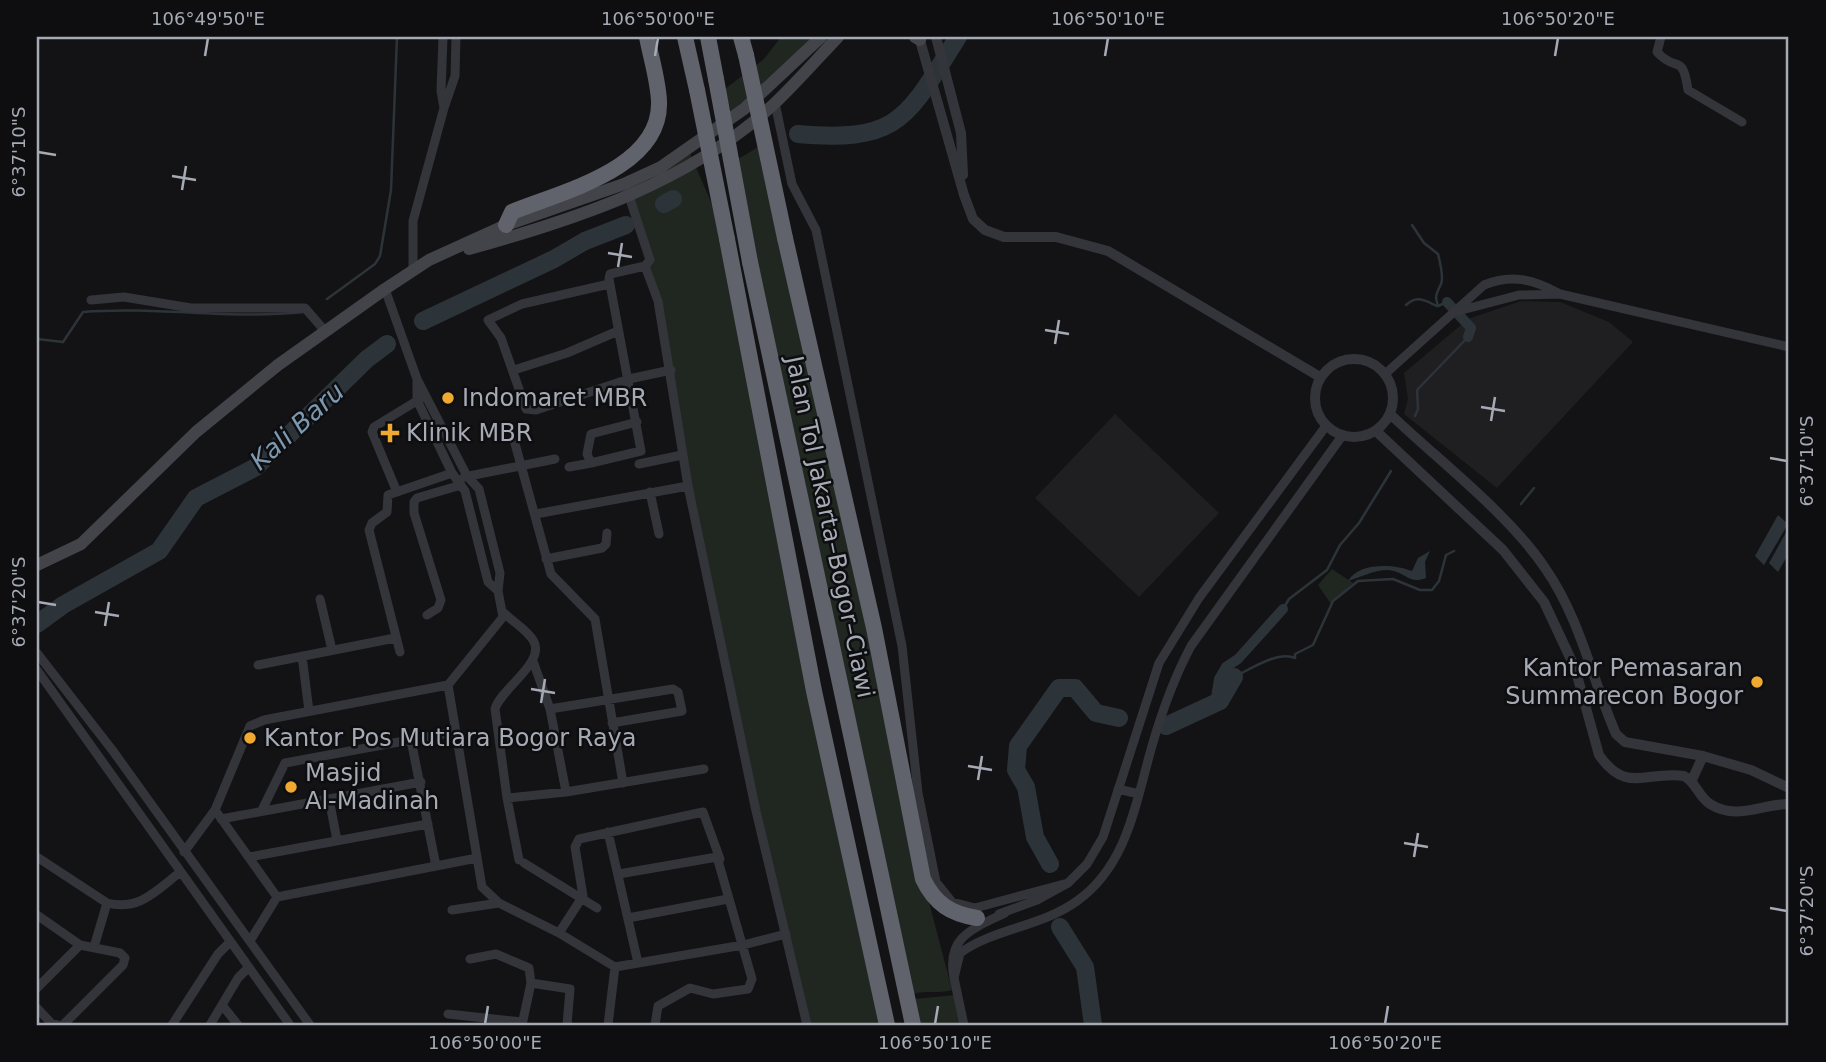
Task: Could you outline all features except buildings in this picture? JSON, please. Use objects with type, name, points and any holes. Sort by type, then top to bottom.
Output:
[{"type":"highway","points":[[509,231],[512,212],[590,182],[619,167],[642,147],[651,132],[659,103],[647,37]]},
{"type":"highway","name":"Jalan Tol Jakarta–Bogor–Ciawi","points":[[685,37],[727,239],[814,691],[887,1025]]},
{"type":"highway","name":"Jalan Tol Jakarta–Bogor–Ciawi","points":[[708,37],[750,262],[913,1025]]},
{"type":"highway","points":[[741,37],[874,628],[923,879],[944,907],[957,915],[977,918]]},
{"type":"main road","points":[[37,565],[81,544],[196,432],[325,331],[388,293],[413,270],[429,260],[509,231],[661,167],[744,109],[821,37]]},
{"type":"main road","points":[[509,231],[631,201],[692,164],[775,103],[838,37]]},
{"type":"street","points":[[443,37],[441,91],[444,108]]},
{"type":"street","points":[[413,270],[413,221],[455,76],[456,37]]},
{"type":"street","points":[[936,37],[961,133],[964,195]]},
{"type":"street","points":[[1661,37],[1657,52],[1682,66],[1687,73],[1688,90],[1742,122]]},
{"type":"street","points":[[919,41],[964,195],[973,219],[985,230],[1004,237],[1056,237],[1108,251],[1320,377]]},
{"type":"street","points":[[775,103],[792,184],[816,230],[902,646],[918,793],[936,882],[952,902],[975,908],[1068,883]]},
{"type":"street","points":[[631,201],[658,301],[688,486],[756,811],[805,1023]]},
{"type":"street","points":[[569,467],[639,453],[637,422],[609,284],[610,274],[648,263]]},
{"type":"street","points":[[1385,374],[1458,311],[1466,299],[1498,280],[1519,278],[1540,282],[1560,294]]},
{"type":"street","points":[[1498,280],[1500,300]]},
{"type":"street","points":[[609,284],[523,304],[488,320],[501,338],[526,409],[531,411],[629,379],[671,370]]},
{"type":"street","points":[[388,293],[422,398],[457,479],[488,582],[498,591]]},
{"type":"street","points":[[1458,311],[1519,295],[1560,294],[1789,347]]},
{"type":"street","points":[[91,300],[124,297],[191,308],[305,309],[325,331]]},
{"type":"street","points":[[514,370],[566,353],[618,331]]},
{"type":"street","points":[[1346,359],[1368,361],[1385,374],[1393,393],[1390,414],[1376,431],[1353,438],[1342,436],[1326,426],[1317,414],[1314,401],[1320,377],[1327,368],[1346,359]]},
{"type":"street","points":[[422,398],[467,476],[479,489],[500,573],[498,591],[504,613],[534,642],[533,661],[550,709],[566,792]]},
{"type":"street","points":[[397,492],[372,432],[374,427],[422,398]]},
{"type":"street","points":[[1390,414],[1518,534],[1545,568],[1590,660],[1616,734],[1636,746],[1703,756],[1751,770],[1789,788]]},
{"type":"street","points":[[591,463],[587,454],[591,434],[637,422]]},
{"type":"street","points":[[964,1025],[950,960],[956,944],[970,931],[1068,883],[1087,864],[1103,837],[1150,684],[1171,640],[1326,426]]},
{"type":"street","points":[[1376,431],[1503,550],[1539,593],[1575,668],[1599,755],[1607,767],[1625,779],[1646,780],[1675,775],[1692,780],[1699,795],[1711,804],[1736,814],[1773,804],[1789,804]]},
{"type":"street","points":[[954,978],[960,953],[973,944],[1050,918],[1079,900],[1107,873],[1128,833],[1171,686],[1191,646],[1342,436]]},
{"type":"street","points":[[513,440],[551,574],[595,619],[623,783]]},
{"type":"street","points":[[639,464],[682,455]]},
{"type":"street","points":[[400,653],[369,530],[372,523],[387,512],[388,495],[555,459]]},
{"type":"street","points":[[427,615],[438,608],[441,600],[414,513],[414,502],[417,498],[457,479]]},
{"type":"street","points":[[536,514],[688,486]]},
{"type":"street","points":[[650,492],[659,534]]},
{"type":"street","points":[[545,559],[602,548],[606,544],[607,533]]},
{"type":"street","points":[[320,600],[332,650]]},
{"type":"street","points":[[184,852],[215,810],[248,728],[260,721],[448,685],[504,613]]},
{"type":"street","points":[[258,666],[395,638]]},
{"type":"street","points":[[37,653],[113,751],[310,1025]]},
{"type":"street","points":[[302,656],[309,711]]},
{"type":"street","points":[[533,661],[495,705],[507,798],[522,862],[583,896],[597,908]]},
{"type":"street","points":[[37,670],[247,969],[290,1025],[303,1016]]},
{"type":"street","points":[[448,685],[453,732],[482,887],[499,902],[559,933],[615,967],[743,945],[786,934]]},
{"type":"street","points":[[550,709],[674,689],[678,692],[683,709],[679,713],[612,723]]},
{"type":"street","points":[[262,810],[285,763],[453,732]]},
{"type":"street","points":[[411,740],[436,866]]},
{"type":"street","points":[[102,759],[113,751]]},
{"type":"street","points":[[1692,780],[1703,756]]},
{"type":"street","points":[[507,798],[566,792],[704,769]]},
{"type":"street","points":[[221,819],[421,782]]},
{"type":"street","points":[[1118,789],[1139,794]]},
{"type":"street","points":[[329,799],[337,840]]},
{"type":"street","points":[[215,810],[277,897]]},
{"type":"street","points":[[559,933],[583,896],[576,842],[608,832],[704,812],[720,859],[728,899],[752,979],[750,987],[713,994],[690,988],[658,1006],[654,1025]]},
{"type":"street","points":[[249,857],[428,824]]},
{"type":"street","points":[[608,832],[638,963]]},
{"type":"street","points":[[37,857],[107,903],[125,906],[136,904],[179,873]]},
{"type":"street","points":[[619,874],[714,857],[720,859]]},
{"type":"street","points":[[250,941],[277,897],[477,858]]},
{"type":"street","points":[[628,918],[728,899]]},
{"type":"street","points":[[452,910],[499,902]]},
{"type":"street","points":[[94,947],[107,903]]},
{"type":"street","points":[[977,918],[1005,913]]},
{"type":"street","points":[[37,915],[80,945],[122,954],[124,964],[63,1025]]},
{"type":"street","points":[[172,1025],[218,954],[229,943]]},
{"type":"street","points":[[37,988],[80,945]]},
{"type":"street","points":[[448,1014],[522,1023],[531,983],[529,968],[508,958],[489,954],[470,959]]},
{"type":"street","points":[[608,1025],[615,967]]},
{"type":"street","points":[[210,1025],[247,969]]},
{"type":"street","points":[[531,983],[570,989],[567,1025]]},
{"type":"street","points":[[222,1005],[238,1025]]},
{"type":"street","points":[[37,1008],[52,1024]]},
{"type":"shaded area","points":[[781,37],[814,37],[732,116],[725,89],[764,59]]},
{"type":"shaded area","points":[[763,144],[923,879],[952,990],[912,994],[730,164]]},
{"type":"shaded area","points":[[688,149],[727,239],[887,1025],[807,1025],[682,455],[671,370],[648,277],[650,259],[624,184]]},
{"type":"shaded area","points":[[1521,301],[1560,302],[1609,322],[1633,342],[1497,488],[1404,414],[1408,399],[1404,373],[1468,319]]},
{"type":"shaded area","points":[[1115,414],[1219,513],[1139,597],[1035,498]]},
{"type":"shaded area","points":[[1778,515],[1788,524],[1764,565],[1755,556]]},
{"type":"shaded area","points":[[1789,527],[1789,553],[1778,572],[1769,563]]},
{"type":"shaded area","points":[[1430,551],[1425,562],[1426,578],[1421,580],[1383,570],[1348,581],[1360,570],[1377,566],[1412,571],[1418,558]]},
{"type":"shaded area","points":[[1332,569],[1353,583],[1331,604],[1318,585]]},
{"type":"shaded area","points":[[956,995],[962,1025],[919,1025],[914,999]]},
{"type":"waterway","points":[[327,299],[375,264],[380,256],[391,190],[397,37]]},
{"type":"waterway","name":"Kali Baru","points":[[798,134],[859,134],[898,119],[926,87],[958,37]]},
{"type":"waterway","name":"Kali Baru","points":[[664,204],[673,199]]},
{"type":"waterway","name":"Kali Baru","points":[[423,321],[554,259],[585,241],[626,225]]},
{"type":"waterway","points":[[1412,225],[1424,243],[1438,254],[1442,277],[1436,299],[1438,306],[1447,302]]},
{"type":"waterway","points":[[1406,305],[1417,299],[1437,306]]},
{"type":"waterway","points":[[1447,302],[1471,328],[1468,337]]},
{"type":"waterway","points":[[37,339],[63,342],[83,312],[249,315],[304,312]]},
{"type":"waterway","points":[[1415,416],[1418,409],[1417,390],[1468,337]]},
{"type":"waterway","name":"Kali Baru","points":[[37,624],[63,605],[159,551],[196,498],[256,467],[367,359],[387,344]]},
{"type":"waterway","points":[[1283,609],[1289,599],[1327,570],[1340,545],[1359,523],[1391,471]]},
{"type":"waterway","points":[[1521,504],[1534,488]]},
{"type":"waterway","points":[[1234,677],[1272,659],[1288,656],[1295,658],[1295,654],[1313,645],[1333,601],[1358,581],[1393,579],[1420,590],[1432,590],[1439,581],[1446,555],[1454,551]]},
{"type":"waterway","points":[[1215,704],[1219,679],[1226,667],[1238,659],[1283,609]]},
{"type":"waterway","points":[[1166,726],[1220,701],[1234,677]]},
{"type":"waterway","points":[[1050,864],[1035,837],[1026,787],[1016,770],[1018,746],[1059,688],[1075,688],[1096,713],[1119,718]]},
{"type":"waterway","points":[[1060,927],[1085,967],[1093,1025]]},
{"type":"place","name":"Indomaret MBR","points":[[448,398]]},
{"type":"place","name":"Klinik MBR","points":[[390,433]]},
{"type":"place","name":"Kantor Pemasaran Summarecon Bogor","points":[[1757,682]]},
{"type":"place","name":"Kantor Pos Mutiara Bogor Raya","points":[[250,738]]},
{"type":"place","name":"Masjid Al-Madinah","points":[[291,787]]}]
